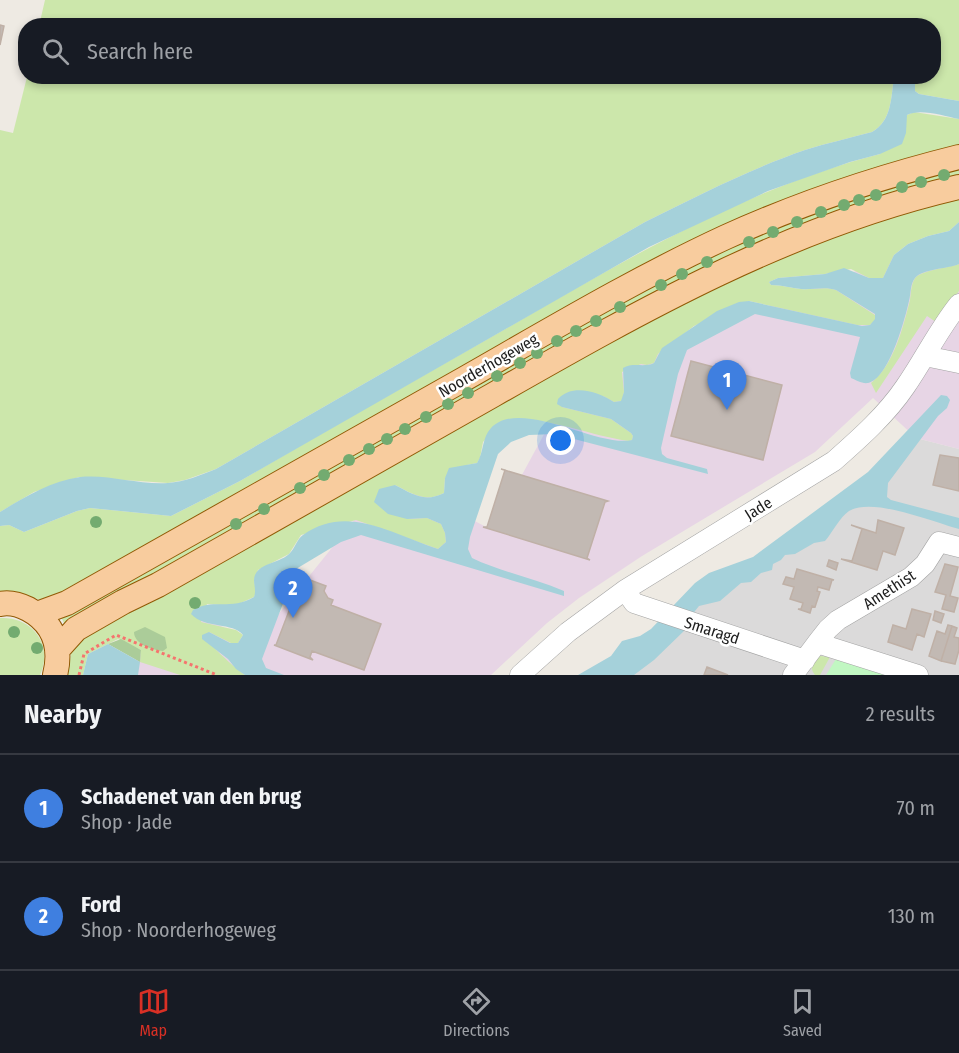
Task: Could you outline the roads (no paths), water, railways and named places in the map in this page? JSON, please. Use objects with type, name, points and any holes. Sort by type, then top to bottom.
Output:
[{"type":"main road","name":"Noorderhogeweg","points":[[37,614],[67,603],[630,285],[724,238],[831,195],[959,157]]},
{"type":"main road","name":"Noorderhogeweg","points":[[58,649],[76,629],[649,308],[757,254],[892,204],[959,187]]},
{"type":"main road","points":[[0,604],[22,606],[37,614],[47,623],[58,649],[55,675]]},
{"type":"street","name":"Jade","points":[[520,675],[568,632],[625,590],[834,461],[887,411],[959,304]]},
{"type":"street","points":[[925,356],[959,363]]},
{"type":"street","name":"Amethist","points":[[817,643],[838,620],[911,577],[925,564],[939,542],[959,547]]},
{"type":"street","name":"Smaragd","points":[[625,590],[634,603],[695,624],[796,671],[817,643]]},
{"type":"street","points":[[817,643],[918,675]]},
{"type":"water","points":[[893,84],[915,84],[915,91],[919,94],[959,101],[959,119],[925,112],[907,115],[906,133],[902,144],[880,154],[850,162],[768,191],[649,247],[240,481],[171,516],[90,508],[24,532],[9,525],[0,526],[0,512],[38,490],[69,479],[91,476],[168,483],[186,480],[216,469],[645,222],[724,183],[784,157],[872,132],[883,122],[891,100]]},
{"type":"water","points":[[959,222],[959,264],[923,273],[913,280],[904,321],[895,347],[883,371],[876,379],[868,383],[851,378],[850,373],[860,337],[755,314],[687,350],[678,374],[661,448],[662,454],[667,458],[707,469],[708,474],[555,434],[529,435],[511,442],[498,454],[470,537],[468,549],[472,558],[564,591],[564,596],[361,535],[341,542],[296,569],[262,659],[266,668],[284,675],[245,675],[202,639],[202,635],[209,632],[230,643],[238,643],[243,635],[238,631],[197,619],[191,614],[193,610],[208,605],[238,603],[254,597],[254,578],[258,571],[282,559],[292,551],[301,537],[320,526],[336,522],[370,525],[438,549],[446,542],[441,524],[427,518],[407,519],[388,514],[374,502],[379,489],[395,485],[424,497],[444,493],[445,478],[449,468],[477,463],[488,432],[504,420],[520,418],[539,420],[617,441],[632,440],[631,433],[611,419],[562,407],[557,404],[558,399],[564,394],[578,390],[593,392],[614,402],[621,401],[624,392],[623,368],[654,363],[662,348],[717,311],[739,302],[749,301],[862,326],[870,325],[875,319],[875,314],[836,290],[801,289],[771,285],[769,282],[778,278],[825,274],[844,268],[869,278],[883,278],[894,255],[908,244],[949,231]]},
{"type":"water","points":[[941,395],[947,396],[950,400],[947,408],[938,416],[888,483],[887,497],[959,518],[959,529],[887,509],[860,507],[849,511],[825,541],[814,543],[795,554],[785,555],[773,564],[772,570],[761,573],[751,582],[741,583],[720,601],[699,606],[685,630],[654,660],[634,675],[578,675],[611,656],[622,641],[640,636],[651,629],[695,583],[709,573],[753,557],[868,472]]},
{"type":"water","points":[[108,644],[140,662],[138,675],[83,675],[88,654]]},
{"type":"place","name":"Schadenet van den brug","points":[[727,410]]},
{"type":"place","name":"Ford","points":[[293,618]]}]
